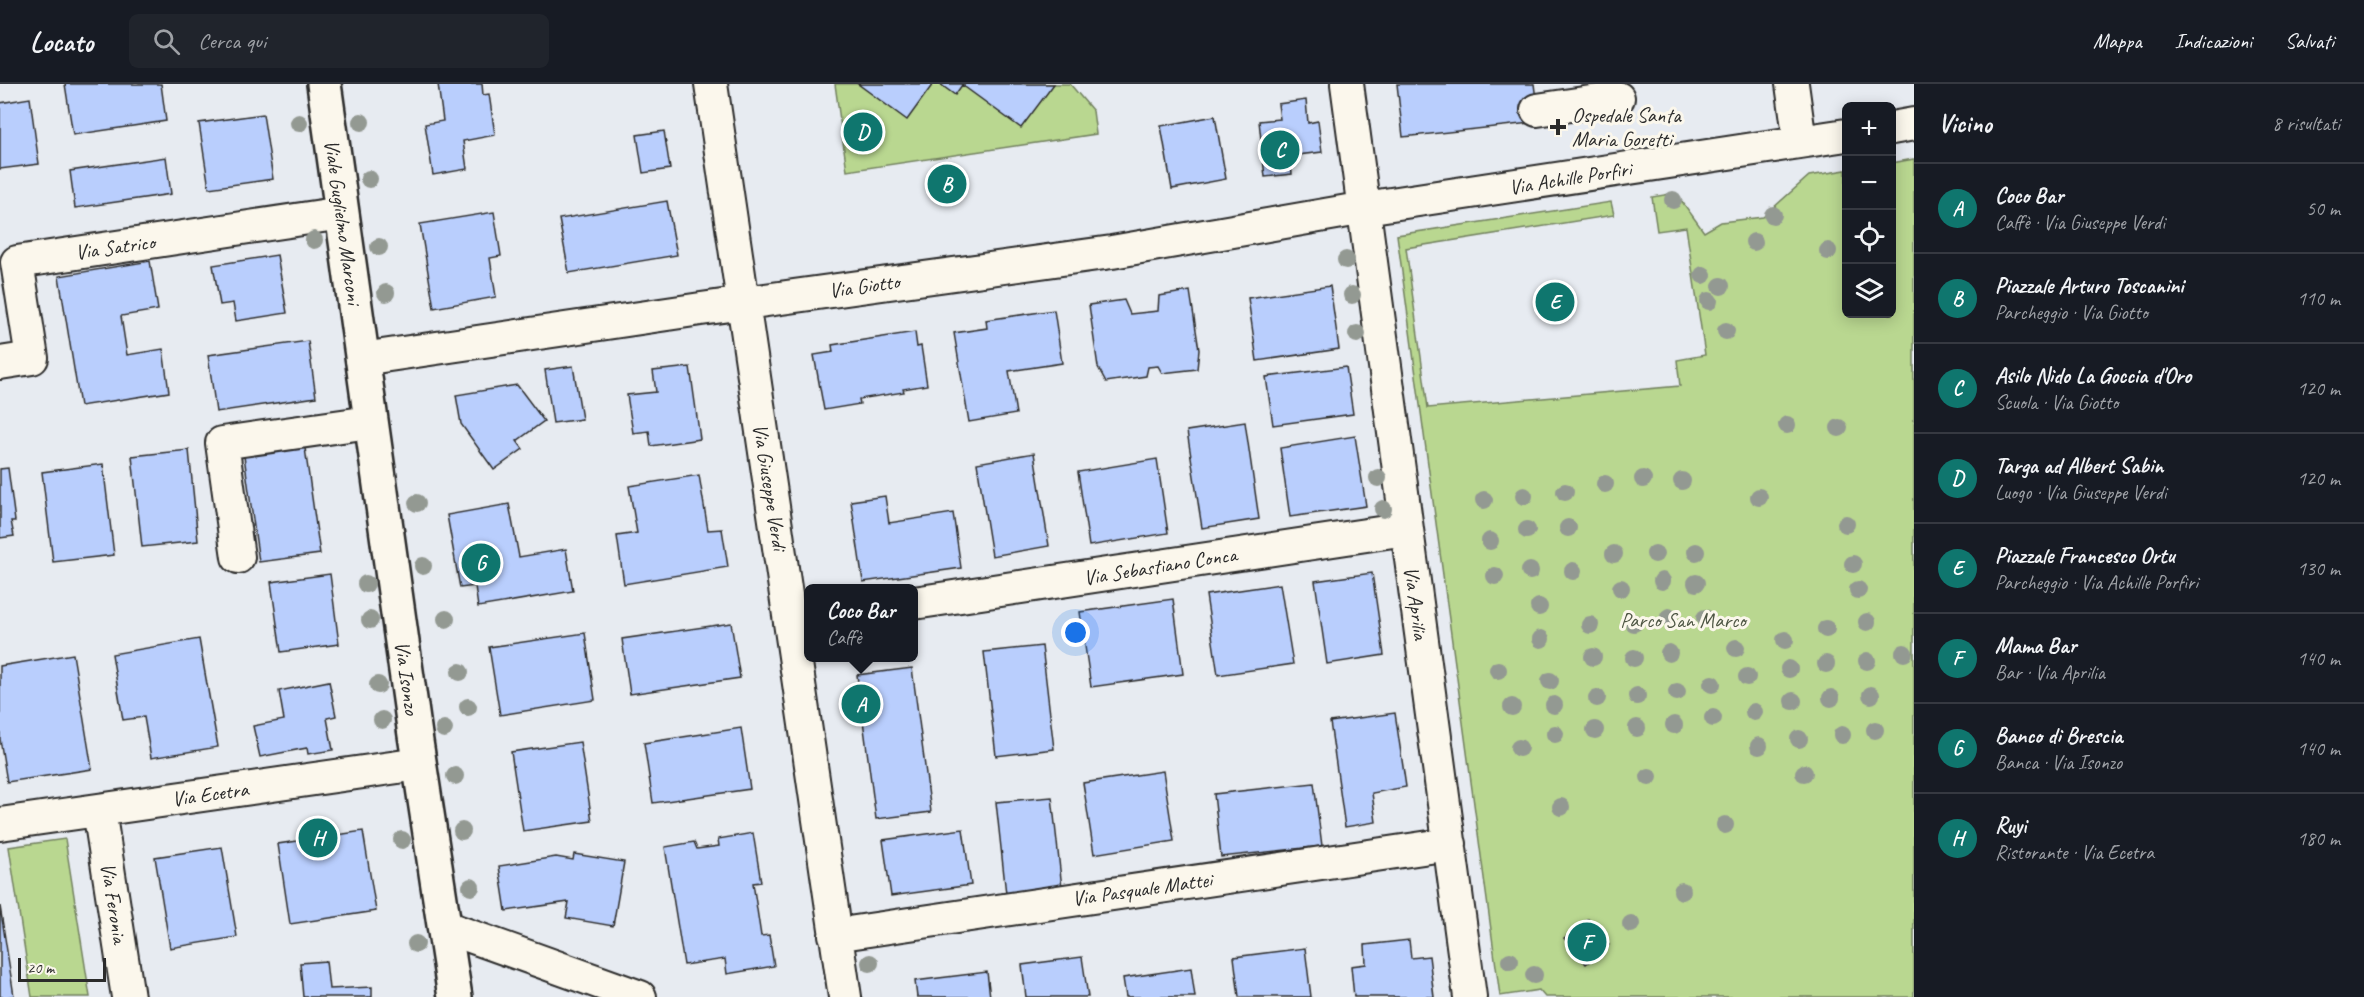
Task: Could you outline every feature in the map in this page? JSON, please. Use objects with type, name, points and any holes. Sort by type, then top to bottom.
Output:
[{"type":"main road","name":"Viale Guglielmo Marconi","points":[[324,84],[362,359]]},
{"type":"main road","name":"Via Isonzo","points":[[362,359],[419,764],[455,997]]},
{"type":"street","name":"Via Giuseppe Verdi","points":[[711,84],[742,303],[800,621],[804,657]]},
{"type":"street","name":"Via Aprilia","points":[[1347,84],[1470,997]]},
{"type":"street","points":[[1792,84],[1800,142]]},
{"type":"street","points":[[1537,110],[1618,99]]},
{"type":"street","points":[[1896,127],[1914,124]]},
{"type":"street","name":"Via Achille Porfiri","points":[[1365,208],[1842,136]]},
{"type":"street","name":"Via Giotto","points":[[362,359],[1112,252],[1365,208]]},
{"type":"street","name":"Via Satrico","points":[[0,363],[32,358],[17,262],[342,213]]},
{"type":"street","points":[[238,557],[222,443],[370,422]]},
{"type":"street","name":"Via Sebastiano Conca","points":[[918,602],[1406,529]]},
{"type":"street","name":"Via Giuseppe Verdi","points":[[805,662],[835,934],[845,997]]},
{"type":"street","name":"Via Ecetra","points":[[0,824],[419,764]]},
{"type":"street","name":"Via Feronia","points":[[99,810],[128,997]]},
{"type":"street","name":"Via Pasquale Mattei","points":[[835,934],[1450,844]]},
{"type":"street","points":[[445,927],[640,997]]},
{"type":"green space","points":[[835,84],[1070,84],[1093,111],[1096,134],[847,171]]},
{"type":"green space","name":"Parco San Marco","points":[[1914,159],[1914,997],[1545,997],[1539,990],[1500,996],[1397,235],[1611,202],[1614,215],[1406,248],[1428,408],[1680,386],[1677,360],[1705,355],[1686,227],[1657,231],[1652,197],[1676,193],[1704,232],[1721,222],[1763,217],[1809,176],[1842,171],[1842,318],[1896,318],[1896,162]]},
{"type":"green space","points":[[65,839],[90,997],[32,997],[9,847]]},
{"type":"building","points":[[65,84],[161,84],[166,121],[73,135]]},
{"type":"building","points":[[438,84],[482,84],[483,95],[489,94],[495,135],[463,141],[467,169],[433,175],[425,124],[443,121]]},
{"type":"building","points":[[858,84],[933,84],[907,120]]},
{"type":"building","points":[[940,84],[1054,84],[1021,128],[962,85],[955,95]]},
{"type":"building","points":[[1397,84],[1534,84],[1539,122],[1403,137]]},
{"type":"building","points":[[30,98],[39,164],[0,169],[0,103]]},
{"type":"building","points":[[1306,100],[1308,123],[1318,121],[1322,152],[1290,156],[1292,174],[1265,177],[1259,121],[1280,119],[1278,104]]},
{"type":"building","points":[[263,114],[273,179],[209,188],[199,123]]},
{"type":"building","points":[[1215,116],[1226,179],[1172,189],[1161,126]]},
{"type":"building","points":[[664,131],[670,169],[643,173],[637,135]]},
{"type":"building","points":[[166,157],[171,194],[75,208],[70,171]]},
{"type":"building","points":[[667,201],[677,255],[569,273],[559,219]]},
{"type":"building","points":[[494,212],[501,256],[490,258],[496,297],[434,308],[420,224]]},
{"type":"building","points":[[277,255],[287,313],[236,321],[233,303],[220,305],[213,265]]},
{"type":"building","points":[[150,261],[158,310],[121,316],[127,355],[163,349],[169,392],[80,406],[59,276]]},
{"type":"building","points":[[1330,286],[1339,349],[1257,361],[1248,298]]},
{"type":"building","points":[[1190,291],[1199,350],[1197,369],[1162,373],[1158,366],[1148,367],[1146,376],[1106,382],[1098,367],[1089,305],[1124,300],[1130,314],[1158,311],[1159,296]]},
{"type":"building","points":[[1054,310],[1062,363],[1009,371],[1016,414],[969,422],[954,333],[987,328],[986,320]]},
{"type":"building","points":[[915,332],[917,347],[921,346],[927,385],[903,389],[904,392],[859,399],[860,404],[824,410],[814,355],[833,352],[832,345]]},
{"type":"building","points":[[308,341],[316,397],[216,412],[208,355]]},
{"type":"building","points":[[573,366],[582,419],[553,423],[545,370]]},
{"type":"building","points":[[690,367],[700,439],[651,446],[649,431],[633,433],[627,395],[656,392],[653,371]]},
{"type":"building","points":[[1346,367],[1353,414],[1273,425],[1266,377]]},
{"type":"building","points":[[517,385],[544,421],[517,441],[523,449],[494,470],[461,424],[456,395]]},
{"type":"building","points":[[1245,422],[1259,519],[1202,528],[1187,431]]},
{"type":"building","points":[[1355,436],[1366,506],[1290,517],[1280,448]]},
{"type":"building","points":[[304,441],[320,554],[259,562],[243,449]]},
{"type":"building","points":[[189,450],[198,541],[142,547],[132,456]]},
{"type":"building","points":[[1034,453],[1049,546],[992,556],[977,463]]},
{"type":"building","points":[[1157,459],[1168,533],[1089,546],[1078,472]]},
{"type":"building","points":[[103,464],[114,555],[53,562],[42,472]]},
{"type":"building","points":[[8,468],[15,521],[11,521],[14,536],[0,538],[0,469]]},
{"type":"building","points":[[699,475],[708,530],[722,529],[728,567],[624,584],[617,536],[637,533],[629,486]]},
{"type":"building","points":[[885,496],[889,523],[953,513],[961,568],[863,582],[851,501]]},
{"type":"building","points":[[509,504],[519,557],[566,549],[573,591],[478,607],[475,586],[460,588],[447,515]]},
{"type":"building","points":[[1372,573],[1384,655],[1327,664],[1315,581]]},
{"type":"building","points":[[330,574],[339,644],[281,652],[271,582]]},
{"type":"building","points":[[1280,584],[1293,664],[1218,675],[1206,595]]},
{"type":"building","points":[[1173,599],[1183,674],[1091,687],[1080,612]]},
{"type":"building","points":[[731,623],[740,678],[630,694],[622,639]]},
{"type":"building","points":[[585,633],[595,700],[500,715],[489,647]]},
{"type":"building","points":[[199,639],[218,747],[151,758],[144,717],[123,720],[112,654]]},
{"type":"building","points":[[1042,646],[1054,749],[996,756],[984,652]]},
{"type":"building","points":[[73,654],[92,769],[7,782],[0,739],[0,666]]},
{"type":"building","points":[[912,668],[931,812],[876,819],[857,675]]},
{"type":"building","points":[[329,681],[336,716],[327,718],[333,750],[308,754],[307,748],[260,757],[253,726],[284,720],[279,691]]},
{"type":"building","points":[[1395,713],[1406,787],[1372,793],[1376,822],[1345,827],[1330,722]]},
{"type":"building","points":[[741,728],[750,789],[653,803],[644,743]]},
{"type":"building","points":[[580,742],[592,821],[523,831],[511,752]]},
{"type":"building","points":[[1163,771],[1174,841],[1094,854],[1083,783]]},
{"type":"building","points":[[1314,783],[1322,846],[1221,857],[1214,794]]},
{"type":"building","points":[[1052,797],[1062,888],[1006,894],[996,802]]},
{"type":"building","points":[[963,829],[971,885],[891,896],[883,840]]},
{"type":"building","points":[[363,831],[376,911],[290,924],[278,844]]},
{"type":"building","points":[[753,833],[761,882],[753,883],[761,936],[769,935],[774,966],[727,974],[725,959],[684,965],[665,847],[694,842],[697,849],[719,846],[718,839]]},
{"type":"building","points":[[222,847],[237,937],[170,948],[155,857]]},
{"type":"building","points":[[574,854],[624,862],[613,926],[566,918],[569,902],[506,911],[499,866],[556,857],[573,860]]},
{"type":"building","points":[[0,906],[14,996],[6,997],[0,997]]},
{"type":"building","points":[[1588,919],[1609,945],[1586,964],[1564,938]]},
{"type":"building","points":[[1409,940],[1411,958],[1429,956],[1434,997],[1354,997],[1351,966],[1366,964],[1365,945]]},
{"type":"building","points":[[1305,948],[1311,997],[1239,997],[1234,957]]},
{"type":"building","points":[[1082,957],[1088,997],[1026,997],[1022,965]]},
{"type":"building","points":[[326,961],[329,989],[372,987],[372,997],[303,997],[300,963]]},
{"type":"building","points":[[1191,968],[1195,997],[1126,997],[1123,978]]},
{"type":"building","points":[[987,972],[990,997],[917,997],[915,981]]},
{"type":"place","name":"Ospedale Santa Maria Goretti","points":[[1558,127]]},
{"type":"place","name":"Targa ad Albert Sabin","points":[[863,132]]},
{"type":"place","name":"Asilo Nido La Goccia d'Oro","points":[[1280,150]]},
{"type":"place","name":"Piazzale Arturo Toscanini","points":[[947,184]]},
{"type":"place","name":"Piazzale Francesco Ortu","points":[[1555,302]]},
{"type":"place","name":"Banco di Brescia","points":[[481,563]]},
{"type":"place","name":"Coco Bar","points":[[861,704]]},
{"type":"place","name":"Ruyi","points":[[318,838]]},
{"type":"place","name":"Mama Bar","points":[[1587,942]]}]
